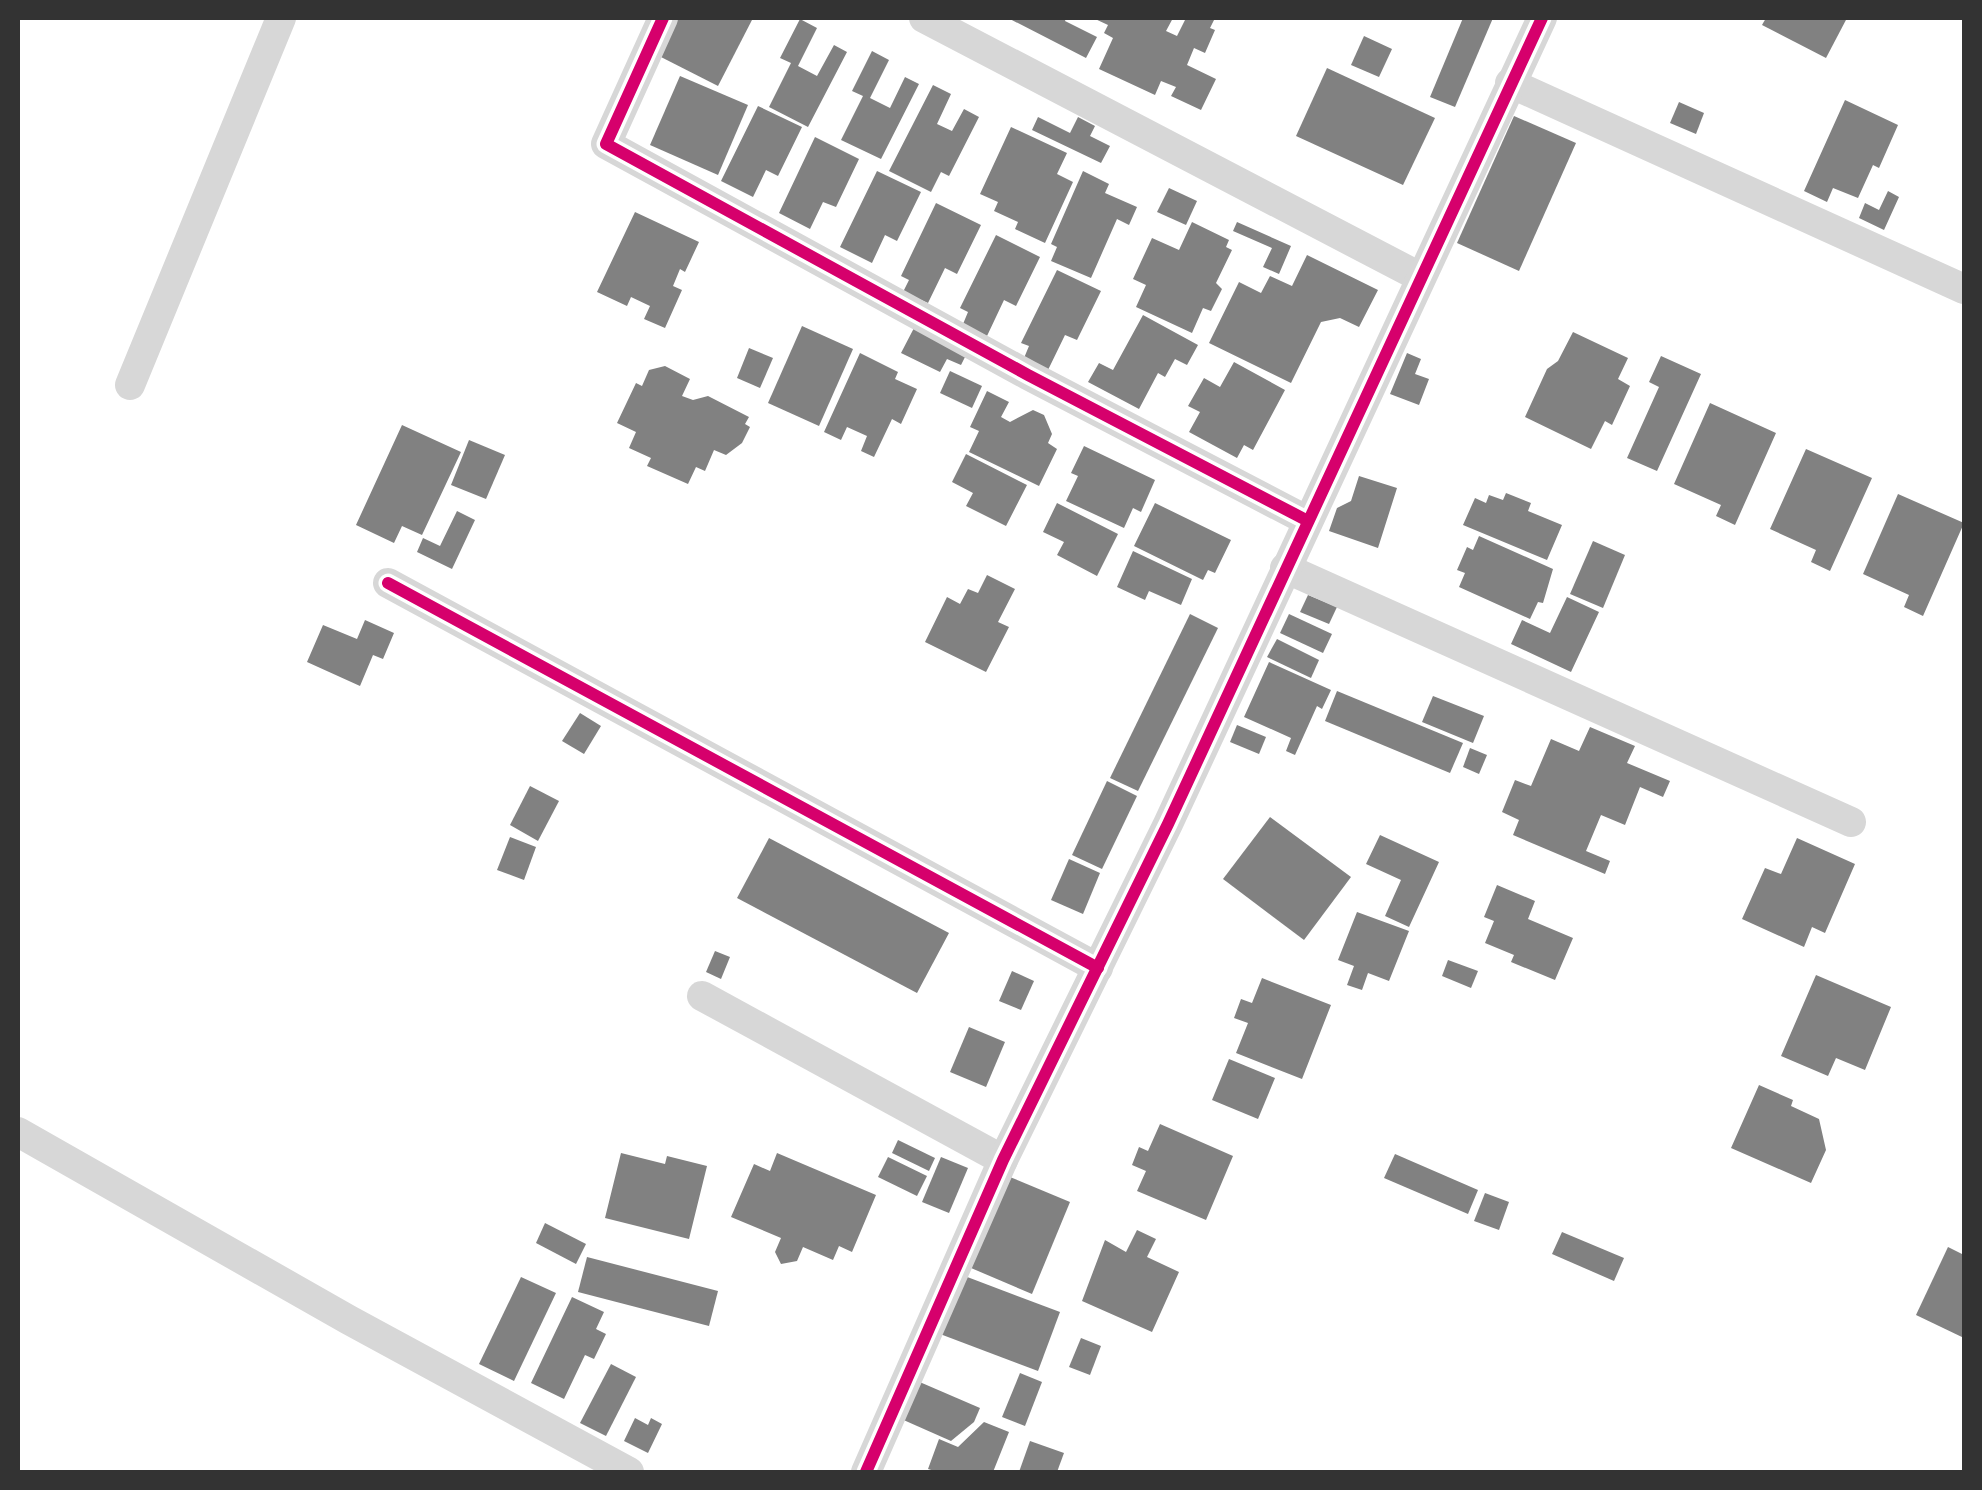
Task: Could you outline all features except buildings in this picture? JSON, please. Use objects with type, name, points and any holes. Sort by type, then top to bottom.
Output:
[{"type":"street","points":[[130,384],[281,18]]},
{"type":"street","points":[[663,18],[606,144],[1028,375],[1308,521]]},
{"type":"street","points":[[924,18],[1420,276]]},
{"type":"street","points":[[866,1472],[1004,1160],[1098,968],[1542,18]]},
{"type":"street","points":[[1510,84],[1964,289]]},
{"type":"street","points":[[1286,568],[1850,822]]},
{"type":"street","points":[[388,583],[1098,968]]},
{"type":"street","points":[[702,996],[1004,1160]]},
{"type":"street","points":[[18,1132],[349,1320],[629,1472]]},
{"type":"cycle path","points":[[663,18],[606,144],[1028,375],[1308,521]]},
{"type":"cycle path","points":[[866,1472],[1003,1160],[1168,824],[1542,18]]},
{"type":"cycle path","points":[[388,583],[1098,968]]}]
